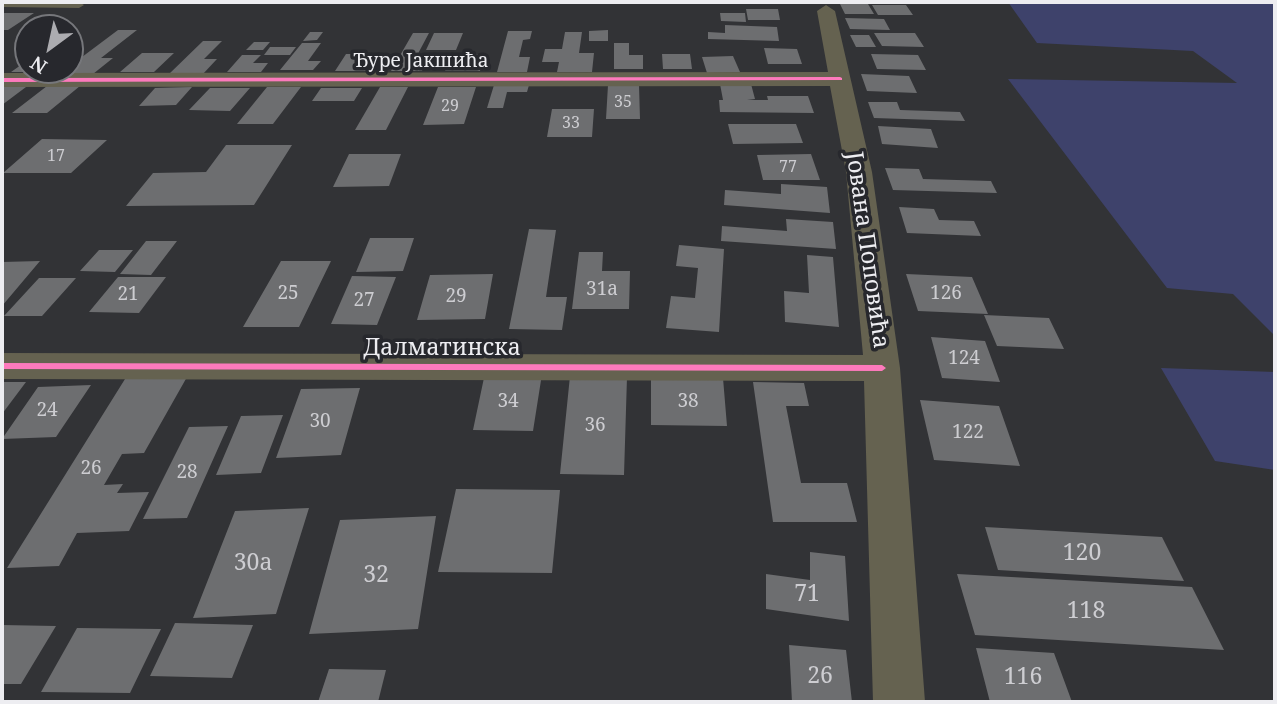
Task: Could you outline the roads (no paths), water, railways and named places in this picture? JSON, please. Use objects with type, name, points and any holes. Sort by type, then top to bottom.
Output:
[{"type":"street","name":"Јована Поповића","points":[[826,11],[859,172],[883,368],[899,702]]},
{"type":"street","name":"Ђуре Јакшића","points":[[2,80],[840,79]]},
{"type":"street","name":"Далматинска","points":[[2,366],[883,368]]},
{"type":"lane","points":[[2,4],[79,5]]}]
